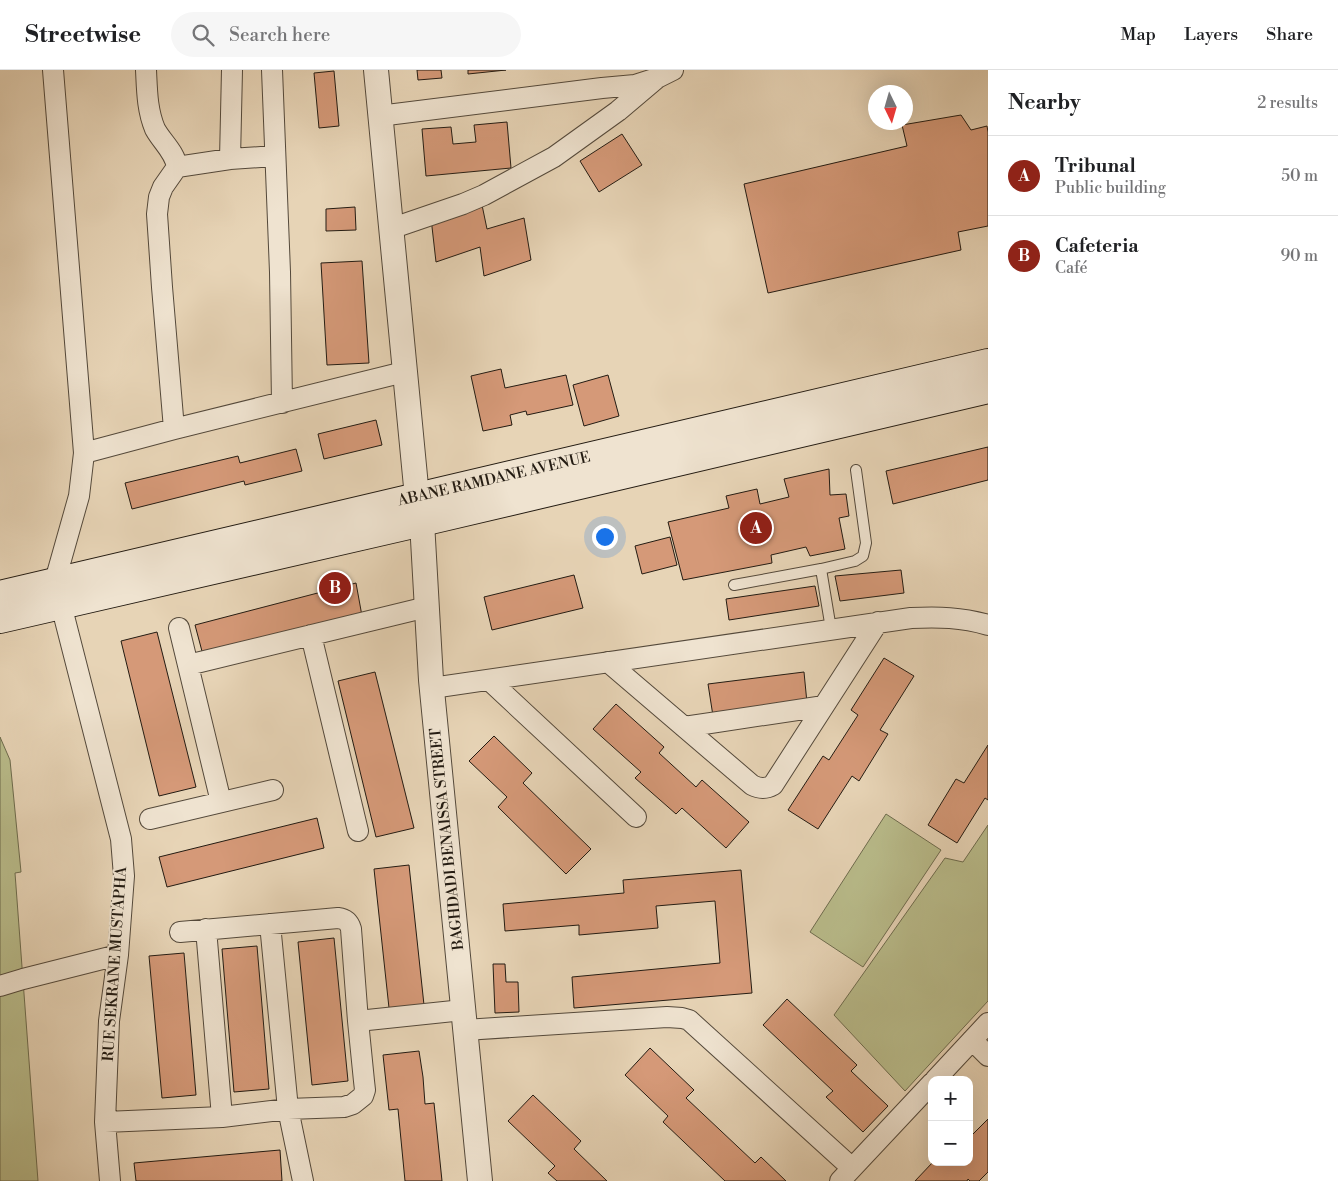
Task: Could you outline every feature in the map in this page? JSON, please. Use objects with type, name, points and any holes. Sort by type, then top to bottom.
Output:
[{"type":"main road","name":"ABANE RAMDANE AVENUE","points":[[419,510],[988,363]]},
{"type":"main road","name":"ABANE RAMDANE AVENUE","points":[[0,595],[58,593],[419,510],[988,388]]},
{"type":"main road","name":"ABANE RAMDANE AVENUE","points":[[0,619],[58,593]]},
{"type":"street","points":[[54,70],[84,453],[79,496],[58,593]]},
{"type":"street","points":[[146,70],[147,98],[152,120],[158,135],[174,156],[177,167]]},
{"type":"street","points":[[230,159],[232,70]]},
{"type":"street","points":[[272,70],[280,272],[282,403]]},
{"type":"street","name":"BAGHDADI BENAISSA STREET","points":[[376,70],[390,229],[419,510],[432,688],[480,1181]]},
{"type":"street","points":[[380,116],[601,79],[635,85],[665,74]]},
{"type":"street","points":[[390,229],[484,195],[546,161],[618,111],[665,74]]},
{"type":"street","points":[[174,429],[157,214],[159,197],[163,187],[177,167],[230,159],[275,156]]},
{"type":"street","points":[[84,453],[404,372]]},
{"type":"street","name":"RUE SEKRANE MUSTAPHA","points":[[58,593],[121,839],[124,876],[118,955],[109,1021],[105,1122],[110,1181]]},
{"type":"street","points":[[188,665],[427,607]]},
{"type":"street","points":[[432,688],[911,618],[949,617],[988,625]]},
{"type":"street","points":[[608,662],[752,785],[769,788],[773,785],[878,622]]},
{"type":"street","points":[[179,628],[221,802]]},
{"type":"street","points":[[311,635],[358,831]]},
{"type":"street","points":[[489,680],[636,817]]},
{"type":"street","points":[[684,727],[824,706]]},
{"type":"street","points":[[150,819],[274,790]]},
{"type":"street","points":[[105,1122],[222,1117],[288,1109],[344,1107],[353,1104],[364,1096],[351,929],[348,922],[343,918],[338,918],[180,932]]},
{"type":"street","points":[[270,924],[288,1109],[303,1181]]},
{"type":"street","points":[[206,929],[222,1117]]},
{"type":"street","points":[[0,986],[118,955]]},
{"type":"street","points":[[358,1021],[667,1017],[689,1020],[846,1175],[928,1087]]},
{"type":"street","points":[[939,1076],[988,1023]]},
{"type":"street","points":[[972,1040],[988,1056]]},
{"type":"lane","points":[[734,584],[821,569],[855,561],[862,556],[866,543],[856,470]]},
{"type":"lane","points":[[821,569],[831,629]]},
{"type":"green space","points":[[0,737],[10,760],[21,872],[15,873],[38,1181],[0,1181]]},
{"type":"green space","points":[[886,814],[941,850],[863,967],[810,932]]},
{"type":"green space","points":[[988,825],[988,1001],[905,1091],[834,1015],[945,858],[963,862]]},
{"type":"building","points":[[417,70],[441,70],[442,78],[418,80]]},
{"type":"building","points":[[468,70],[506,70],[468,74]]},
{"type":"building","points":[[334,71],[339,126],[319,128],[314,73]]},
{"type":"building","points":[[961,115],[971,130],[987,126],[988,226],[958,232],[961,250],[768,293],[744,184],[907,146],[903,130],[913,130],[913,123]]},
{"type":"building","points":[[507,122],[511,168],[426,176],[422,129],[451,127],[453,144],[476,142],[474,125]]},
{"type":"building","points":[[622,134],[642,165],[599,192],[580,161]]},
{"type":"building","points":[[482,205],[487,229],[524,218],[531,260],[484,276],[480,247],[436,262],[431,218]]},
{"type":"building","points":[[355,207],[356,230],[326,231],[326,209]]},
{"type":"building","points":[[362,261],[369,363],[327,365],[321,263]]},
{"type":"building","points":[[501,369],[505,388],[566,375],[573,405],[527,415],[526,411],[510,415],[512,425],[483,431],[471,376]]},
{"type":"building","points":[[608,375],[619,416],[584,426],[573,385]]},
{"type":"building","points":[[376,420],[382,445],[324,459],[318,434]]},
{"type":"building","points":[[988,447],[988,480],[893,504],[886,471]]},
{"type":"building","points":[[296,449],[302,471],[245,485],[244,481],[132,509],[125,483],[238,456],[240,463]]},
{"type":"building","points":[[829,469],[830,495],[846,494],[849,516],[839,518],[845,549],[810,556],[806,547],[771,555],[772,563],[683,580],[668,522],[729,508],[726,496],[757,489],[760,504],[789,497],[784,479]]},
{"type":"building","points":[[670,537],[677,565],[642,574],[635,546]]},
{"type":"building","points":[[901,570],[904,593],[840,601],[835,576]]},
{"type":"building","points":[[574,575],[583,608],[492,630],[484,597]]},
{"type":"building","points":[[356,583],[362,616],[203,655],[195,625]]},
{"type":"building","points":[[815,586],[819,606],[729,620],[726,599]]},
{"type":"building","points":[[157,632],[196,787],[159,796],[121,641]]},
{"type":"building","points":[[884,658],[914,676],[880,730],[888,734],[859,781],[852,776],[818,829],[788,810],[823,756],[829,760],[858,715],[851,710]]},
{"type":"building","points":[[375,672],[414,828],[376,837],[338,681]]},
{"type":"building","points":[[804,672],[807,703],[713,716],[708,684]]},
{"type":"building","points":[[616,704],[664,747],[659,753],[696,787],[702,780],[749,822],[726,848],[682,808],[676,814],[635,778],[641,772],[593,729]]},
{"type":"building","points":[[494,736],[532,773],[523,783],[591,849],[566,874],[498,807],[507,797],[469,761]]},
{"type":"building","points":[[988,745],[988,800],[985,798],[957,843],[928,825],[956,779],[964,783]]},
{"type":"building","points":[[317,818],[324,848],[167,887],[159,857]]},
{"type":"building","points":[[409,865],[424,1005],[389,1008],[374,869]]},
{"type":"building","points":[[741,870],[752,993],[574,1008],[572,977],[720,963],[715,901],[656,906],[658,928],[579,935],[579,925],[505,931],[503,904],[624,893],[623,880]]},
{"type":"building","points":[[334,938],[348,1081],[312,1085],[298,942]]},
{"type":"building","points":[[257,946],[269,1089],[234,1092],[222,949]]},
{"type":"building","points":[[184,953],[196,1095],[162,1098],[149,956]]},
{"type":"building","points":[[493,964],[505,964],[506,982],[518,982],[519,1012],[495,1013]]},
{"type":"building","points":[[787,999],[857,1065],[851,1071],[888,1106],[863,1132],[826,1097],[833,1091],[763,1025]]},
{"type":"building","points":[[650,1048],[694,1090],[686,1098],[755,1163],[761,1157],[786,1181],[725,1181],[663,1122],[668,1116],[625,1075]]},
{"type":"building","points":[[419,1051],[425,1104],[434,1103],[442,1181],[405,1181],[398,1109],[389,1110],[383,1055]]},
{"type":"building","points":[[533,1095],[581,1141],[574,1149],[607,1181],[557,1181],[548,1173],[555,1166],[508,1121]]},
{"type":"building","points":[[988,1119],[988,1172],[979,1181],[970,1181],[968,1179],[967,1181],[915,1181],[929,1166],[973,1166],[973,1134]]},
{"type":"building","points":[[280,1150],[282,1181],[136,1181],[134,1163]]},
{"type":"place","name":"Tribunal","points":[[756,528]]},
{"type":"place","name":"Cafeteria","points":[[335,588]]}]
